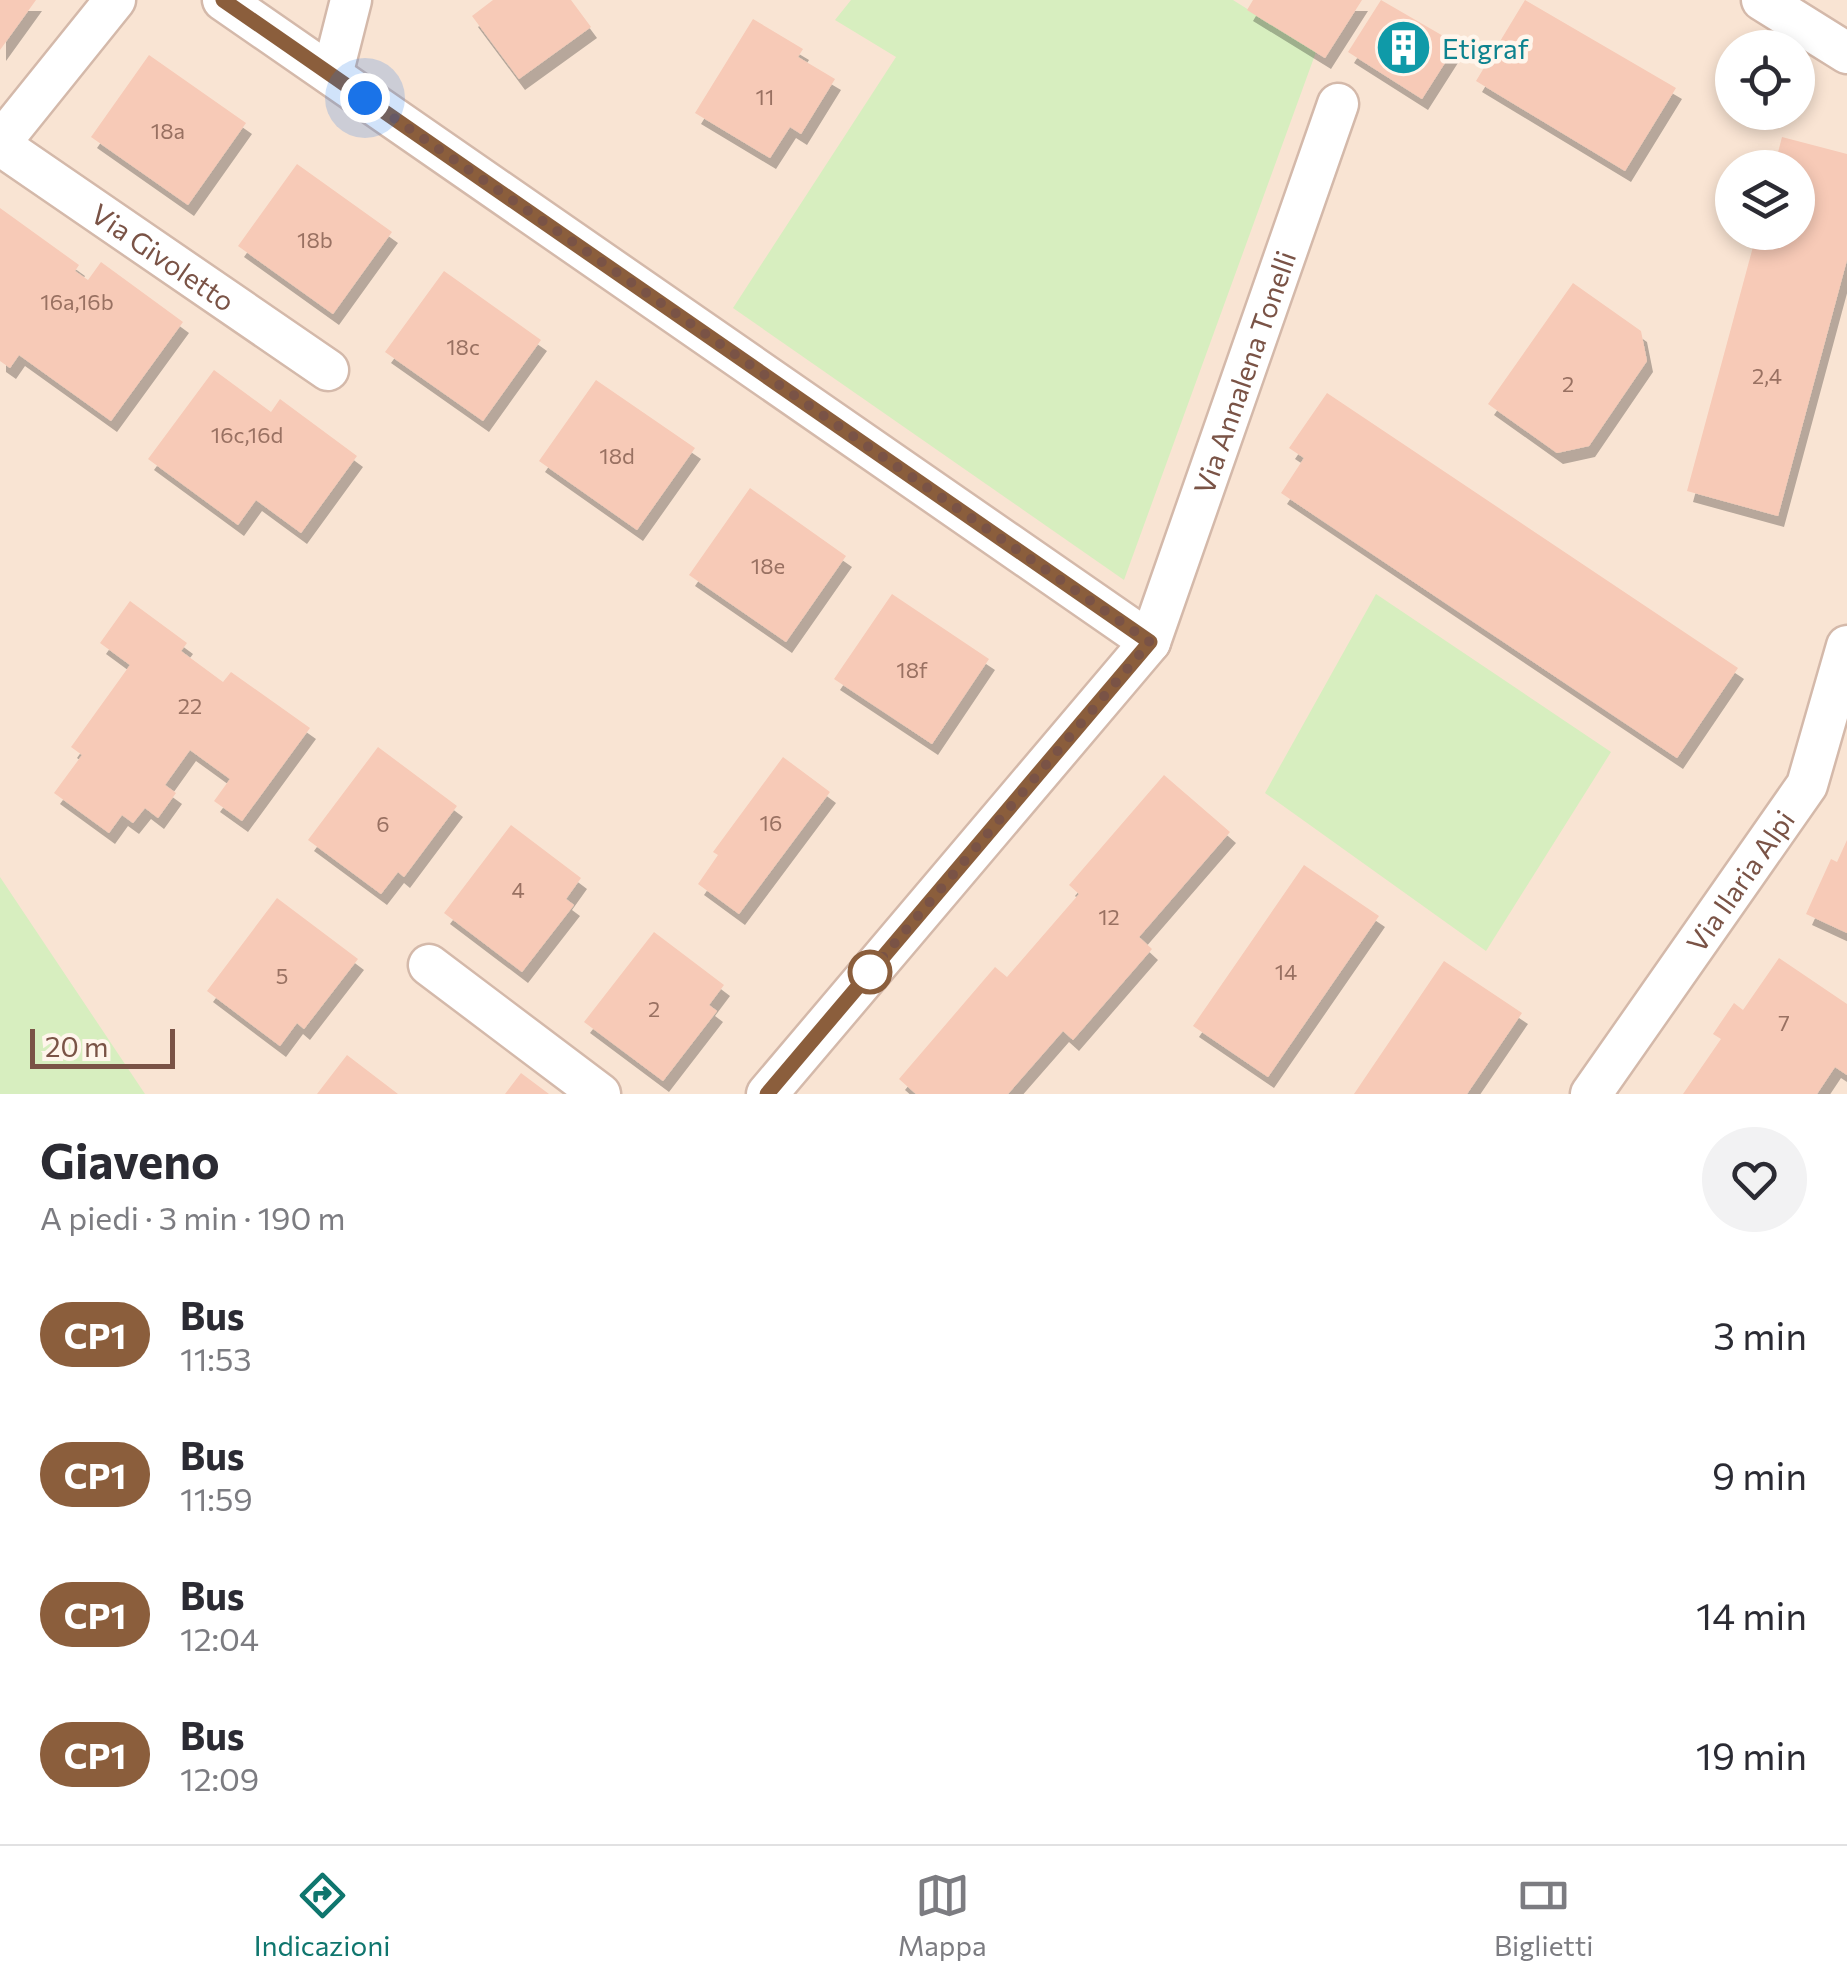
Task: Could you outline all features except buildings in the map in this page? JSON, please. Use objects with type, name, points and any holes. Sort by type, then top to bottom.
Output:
[{"type":"street","name":"Via Givoletto","points":[[115,0],[0,144],[328,370]]},
{"type":"street","points":[[223,0],[1150,642],[767,1094]]},
{"type":"street","points":[[332,76],[351,0]]},
{"type":"street","points":[[1762,0],[1847,53]]},
{"type":"street","name":"Via Annalena Tonelli","points":[[1150,642],[1338,104]]},
{"type":"street","name":"Via Ilaria Alpi","points":[[1591,1094],[1807,786],[1847,646]]},
{"type":"street","points":[[429,965],[600,1094]]},
{"type":"shaded area","points":[[0,0],[1847,0],[1847,1094],[0,1094]]},
{"type":"green space","points":[[851,0],[1233,0],[1316,52],[1124,580],[733,308],[896,57],[835,20]]},
{"type":"green space","points":[[1376,594],[1611,752],[1486,951],[1265,793]]},
{"type":"green space","points":[[0,877],[145,1094],[0,1094]]},
{"type":"bus line","name":"CP1","points":[[223,0],[1150,642],[767,1094]]},
{"type":"place","name":"Etigraf","points":[[1403,48]]},
{"type":"route","points":[[365,98],[1150,642],[867,976],[870,972]]}]
